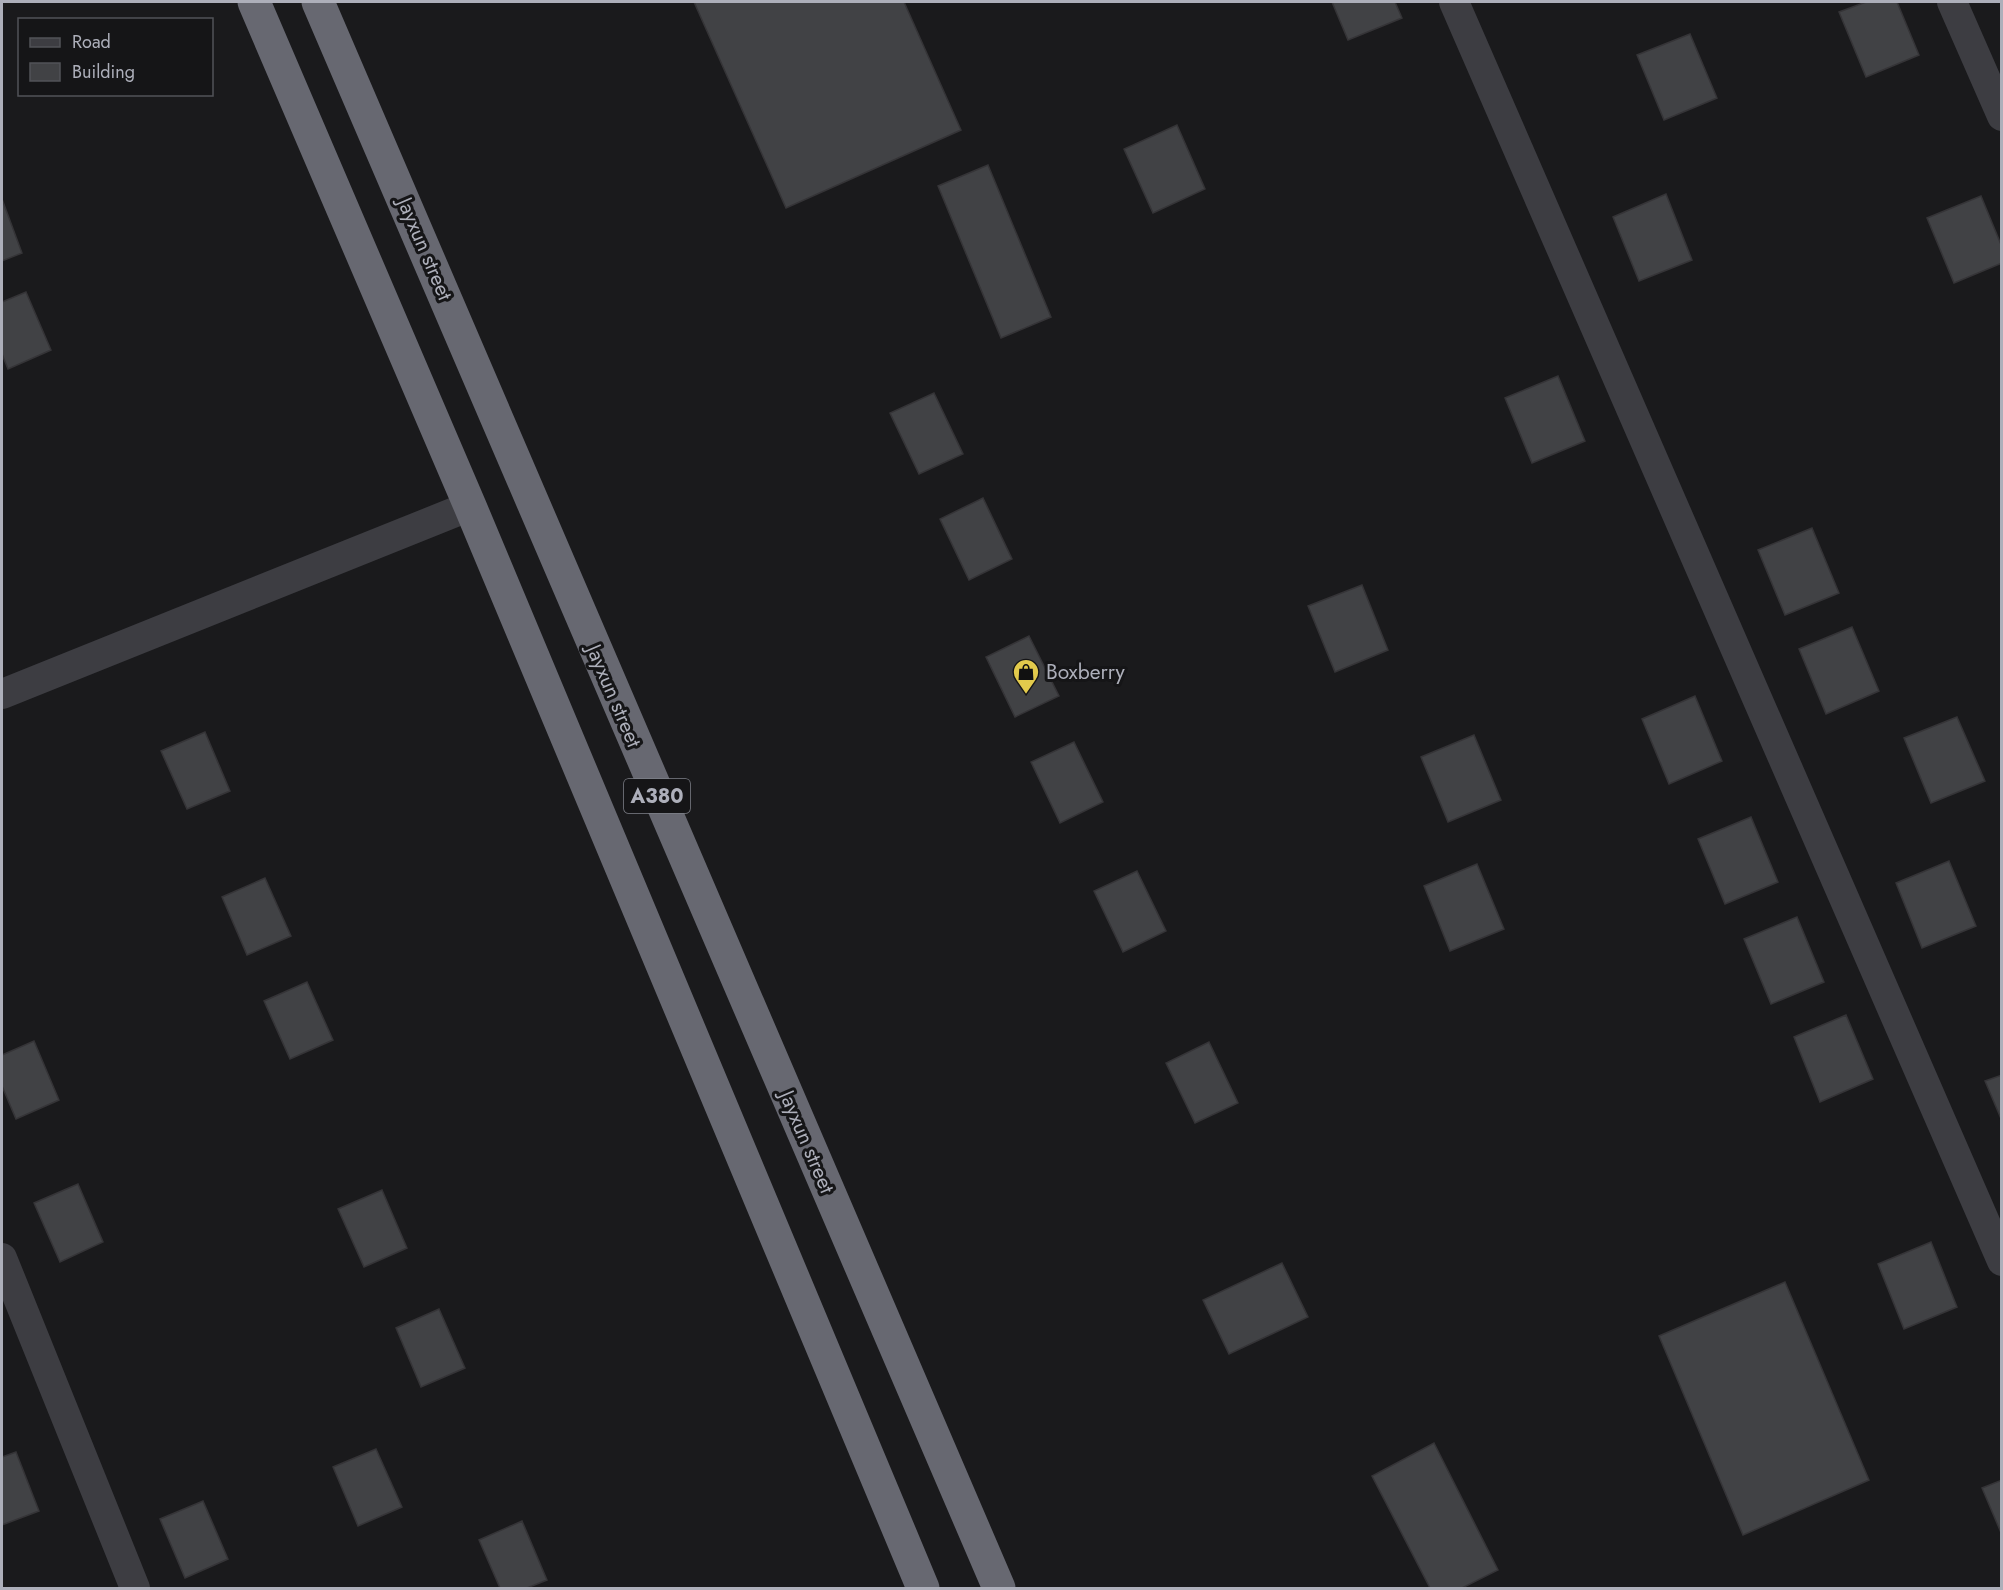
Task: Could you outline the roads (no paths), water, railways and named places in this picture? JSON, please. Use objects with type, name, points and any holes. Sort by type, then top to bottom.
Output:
[{"type":"highway","name":"A380","points":[[254,2],[470,506],[923,1588]]},
{"type":"highway","name":"Jayxun street","points":[[318,2],[999,1588]]},
{"type":"street","points":[[1454,2],[2001,1261]]},
{"type":"street","points":[[1952,2],[2001,116]]},
{"type":"street","points":[[2,694],[470,506]]},
{"type":"street","points":[[2,1258],[135,1588]]},
{"type":"place","name":"Boxberry","points":[[1026,695]]}]
